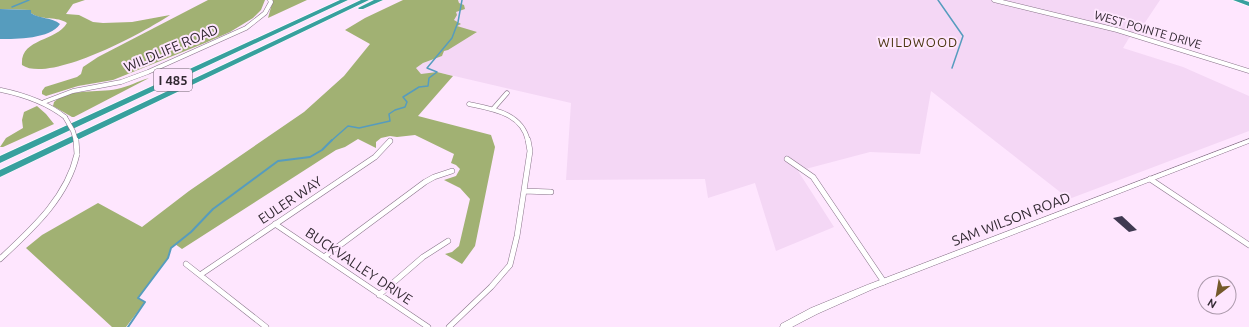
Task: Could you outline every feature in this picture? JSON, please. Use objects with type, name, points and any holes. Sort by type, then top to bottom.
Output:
[{"type":"highway","name":"I 485","points":[[0,160],[345,0]]},
{"type":"highway","name":"I 485","points":[[0,174],[366,0]]},
{"type":"highway","points":[[211,74],[380,0]]},
{"type":"highway","points":[[1236,0],[1249,4]]},
{"type":"street","name":"WILDLIFE ROAD","points":[[44,102],[73,91],[121,82],[148,72],[246,28],[265,13],[270,0]]},
{"type":"street","name":"WEST POINTE DRIVE","points":[[994,0],[1124,32],[1249,71]]},
{"type":"street","points":[[0,259],[38,223],[67,184],[76,162],[77,154],[77,141],[74,130],[65,117],[44,102],[29,96],[1,90]]},
{"type":"street","points":[[493,109],[507,93]]},
{"type":"street","points":[[449,327],[491,287],[510,265],[517,236],[530,151],[529,140],[520,123],[507,114],[493,109],[469,104]]},
{"type":"street","name":"EULER WAY","points":[[200,275],[375,157],[390,141]]},
{"type":"street","name":"SAM WILSON ROAD","points":[[784,327],[838,300],[1249,141]]},
{"type":"street","points":[[787,159],[813,177],[884,282]]},
{"type":"street","points":[[324,257],[426,182],[434,177],[452,171]]},
{"type":"street","points":[[1150,179],[1249,245]]},
{"type":"street","points":[[524,191],[551,192]]},
{"type":"street","name":"BUCKVALLEY DRIVE","points":[[275,224],[428,327]]},
{"type":"street","points":[[379,294],[423,257],[448,241]]},
{"type":"street","points":[[186,264],[266,327]]},
{"type":"shaded area","points":[[458,0],[1160,0],[1138,33],[1129,38],[1123,48],[1183,67],[1249,96],[1249,131],[1069,199],[931,91],[920,154],[870,152],[798,171],[834,227],[776,251],[755,183],[708,198],[705,179],[566,180],[571,103],[437,72],[421,75],[416,68],[423,63],[442,56],[443,51],[476,33],[456,26],[453,20],[459,3]]},
{"type":"green space","points":[[0,0],[85,0],[73,4],[66,14],[79,15],[93,22],[103,23],[132,22],[170,15],[140,33],[97,54],[53,68],[35,69],[22,65],[23,56],[27,50],[32,45],[55,34],[67,23],[40,17],[31,13],[30,10],[0,9]]},
{"type":"green space","points":[[208,0],[265,0],[261,10],[253,18],[230,32],[205,43],[113,80],[78,86],[46,96],[42,94],[45,87],[77,77],[81,74],[83,67],[98,57]]},
{"type":"green space","points":[[273,0],[307,0],[268,18]]},
{"type":"green space","points":[[403,0],[458,0],[459,3],[464,5],[465,9],[456,12],[457,15],[454,20],[461,24],[457,26],[477,32],[444,51],[442,56],[423,63],[416,68],[421,74],[437,72],[453,76],[418,116],[491,135],[495,147],[475,246],[462,264],[445,254],[452,252],[459,246],[470,199],[460,188],[444,180],[456,176],[460,169],[451,163],[454,154],[415,135],[397,137],[390,136],[381,138],[376,142],[376,148],[358,139],[345,147],[336,150],[182,249],[175,244],[171,248],[168,258],[138,298],[145,302],[126,327],[112,327],[26,248],[42,235],[98,203],[142,227],[189,191],[304,112],[344,76],[370,44],[345,30],[365,18]]},
{"type":"green space","points":[[149,78],[74,117],[53,106],[54,102],[68,95],[117,89]]},
{"type":"green space","points":[[37,106],[54,124],[0,147],[6,138],[23,128],[22,120],[24,112]]},
{"type":"water","points":[[0,9],[31,10],[31,13],[34,15],[53,20],[60,24],[49,33],[33,37],[0,39]]},
{"type":"building","points":[[1122,216],[1137,230],[1129,232],[1113,218]]},
{"type":"waterway","points":[[12,7],[29,0]]},
{"type":"waterway","points":[[331,141],[348,126],[359,128],[390,121],[389,114],[395,110],[405,107],[407,102],[403,97],[419,87],[428,86],[429,78],[437,72],[427,68],[452,38],[458,22],[462,0]]},
{"type":"waterway","points":[[938,0],[963,36],[952,68]]},
{"type":"waterway","points":[[128,327],[145,302],[138,298],[168,258],[171,248],[191,232],[213,209],[278,161],[310,157],[322,150],[331,141]]},
{"type":"district","name":"WILDWOOD","points":[[918,42]]}]
